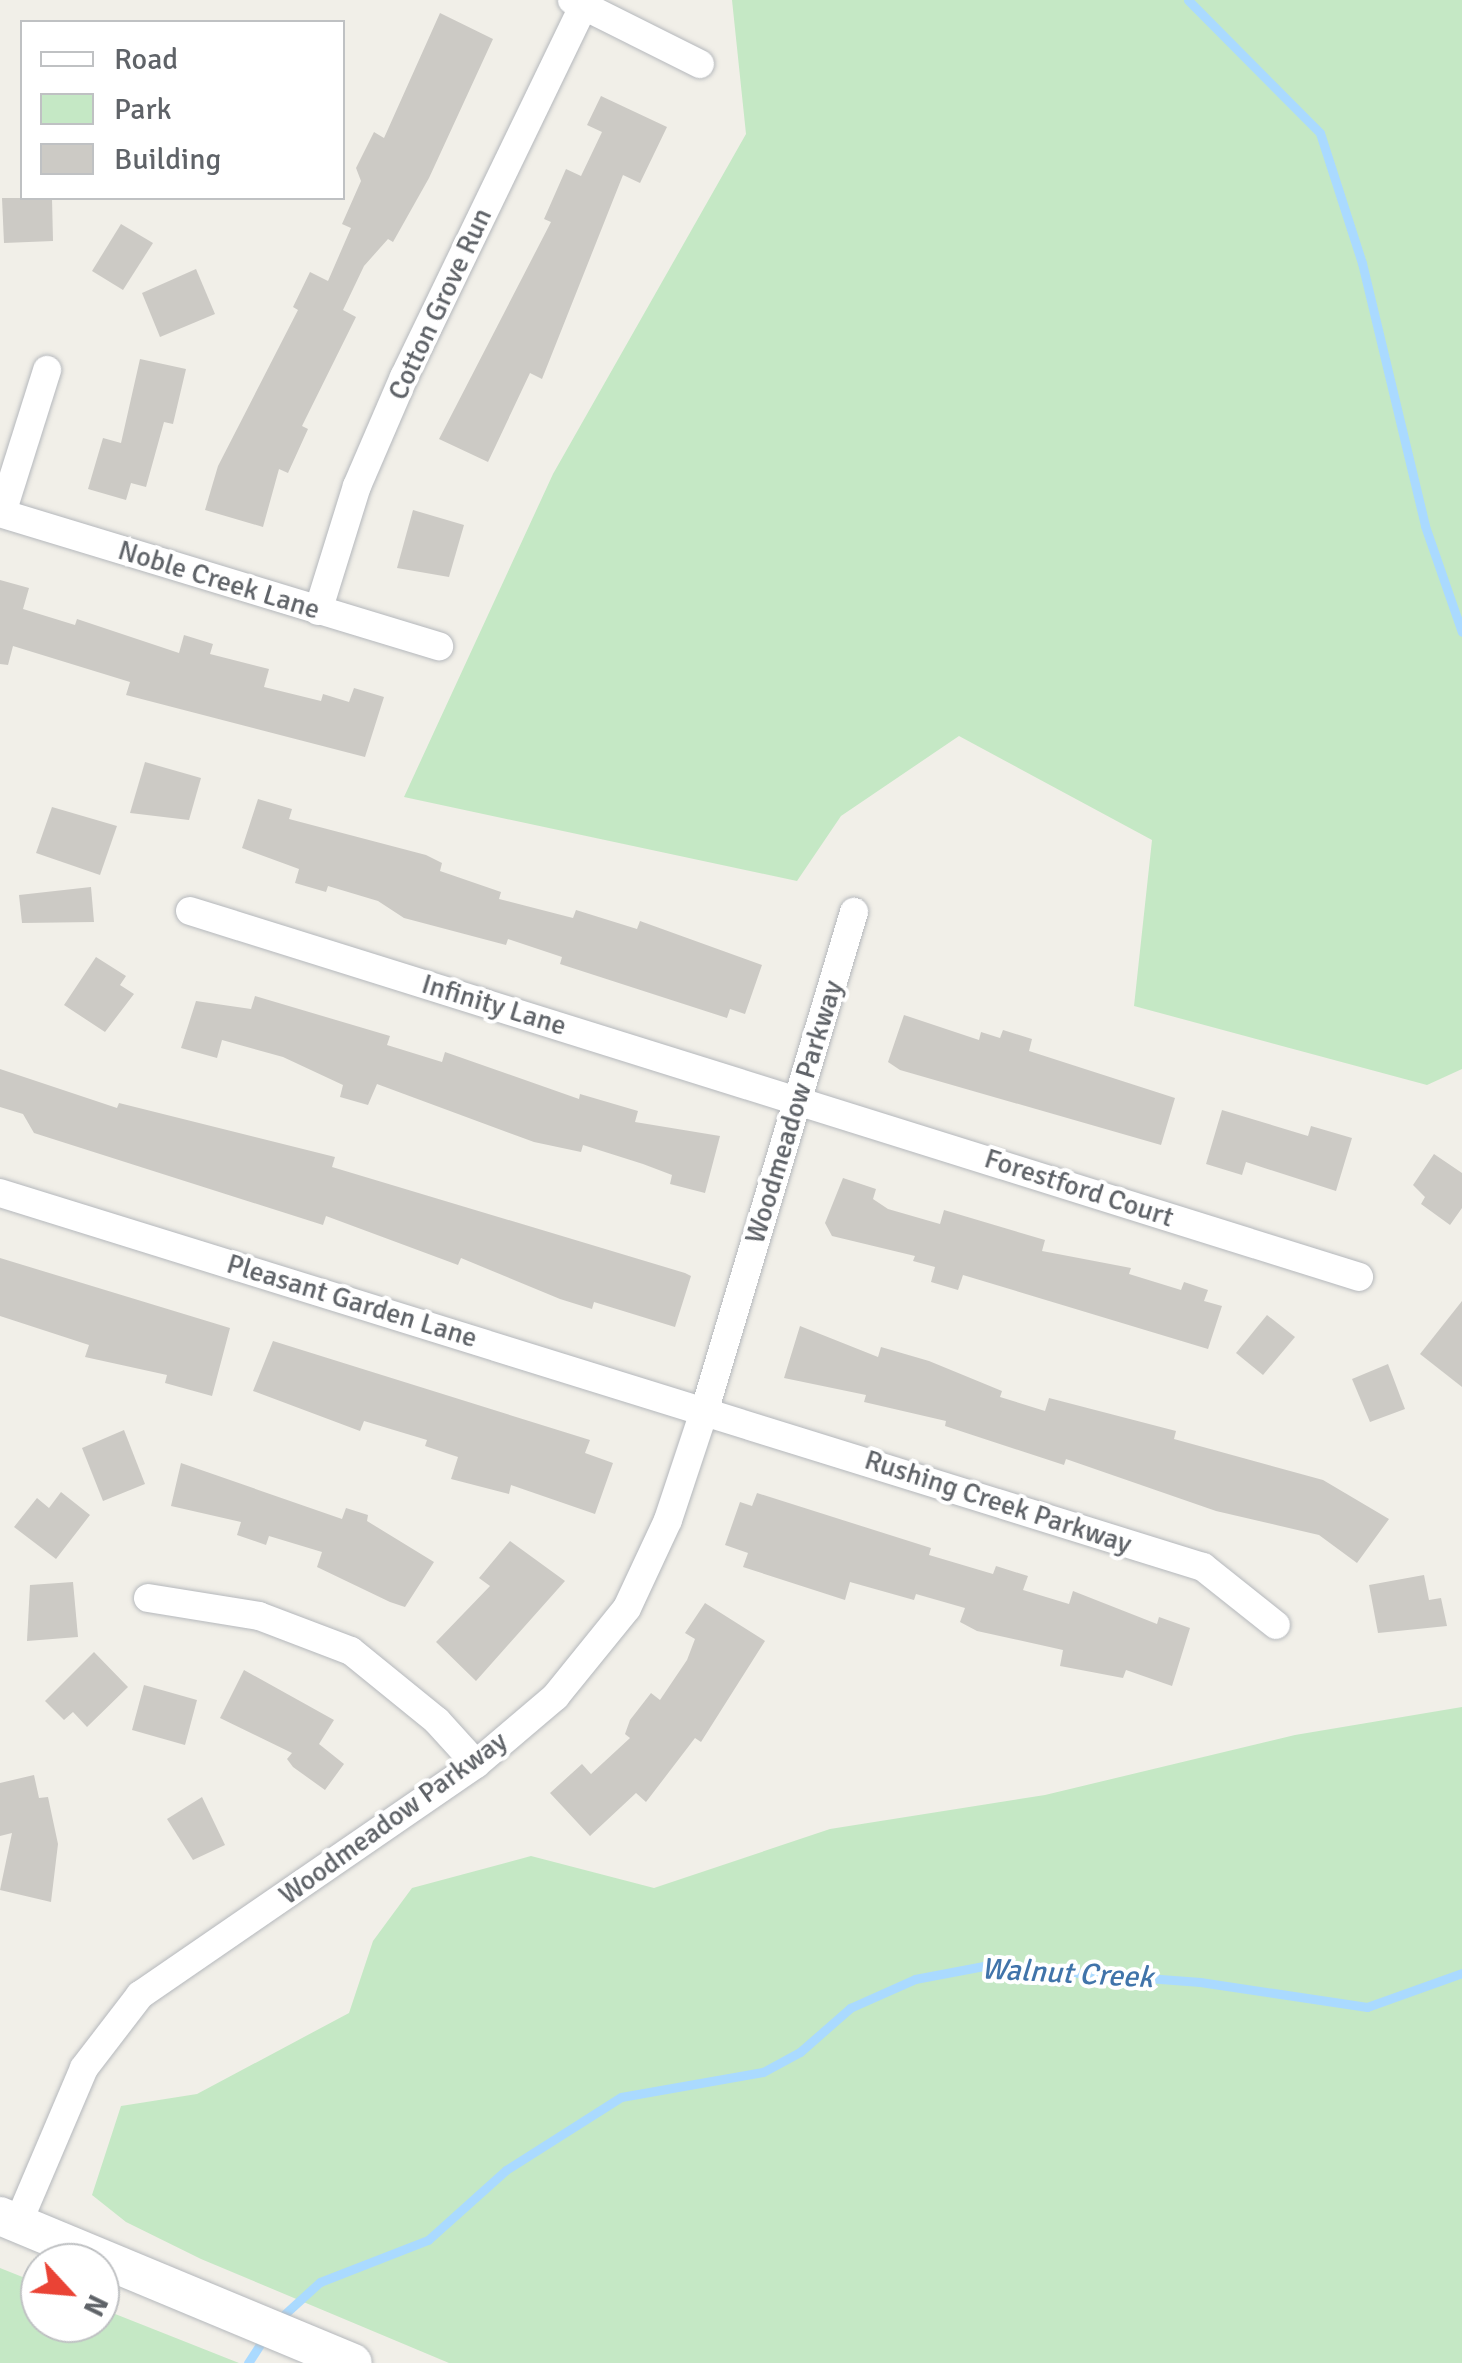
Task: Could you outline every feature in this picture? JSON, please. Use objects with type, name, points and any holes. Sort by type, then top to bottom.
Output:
[{"type":"main road","points":[[9,2220],[353,2363]]},
{"type":"street","points":[[578,3],[700,64]]},
{"type":"street","name":"Cotton Grove Run","points":[[318,611],[357,486],[578,3]]},
{"type":"street","points":[[1,513],[47,370]]},
{"type":"street","name":"Noble Creek Lane","points":[[1,513],[440,646]]},
{"type":"street","name":"Infinity Lane","points":[[190,911],[798,1099]]},
{"type":"street","name":"Woodmeadow Parkway","points":[[9,2220],[84,2068],[140,1995],[476,1764],[555,1697],[626,1608],[668,1520],[705,1410],[854,912]]},
{"type":"street","name":"Forestford Court","points":[[798,1099],[1359,1276]]},
{"type":"street","name":"Pleasant Garden Lane","points":[[0,1193],[705,1410]]},
{"type":"street","name":"Rushing Creek Parkway","points":[[705,1410],[1202,1567],[1276,1625]]},
{"type":"street","points":[[148,1598],[259,1616],[351,1651],[438,1721],[476,1764]]},
{"type":"green space","points":[[732,0],[1462,0],[1462,1069],[1427,1085],[1134,1006],[1152,840],[959,736],[841,816],[797,881],[404,797],[553,474],[746,134]]},
{"type":"green space","points":[[1462,1707],[1462,2363],[449,2363],[201,2259],[126,2222],[92,2195],[121,2106],[197,2094],[349,2013],[373,1941],[412,1888],[531,1856],[654,1888],[830,1829],[1045,1795],[1295,1735]]},
{"type":"green space","points":[[0,2268],[20,2276],[20,2343],[120,2343],[120,2316],[239,2363],[0,2363]]},
{"type":"building","points":[[440,13],[493,39],[429,178],[393,242],[388,239],[364,266],[343,310],[356,317],[302,426],[308,429],[288,473],[279,469],[263,527],[205,510],[218,466],[298,310],[293,307],[310,272],[328,281],[351,228],[342,224],[361,181],[356,168],[374,132],[384,138]]},
{"type":"building","points":[[601,96],[667,127],[640,183],[623,175],[542,379],[530,373],[488,462],[439,439],[551,222],[544,219],[566,169],[581,176],[602,132],[587,125]]},
{"type":"building","points":[[2,198],[52,200],[53,241],[4,243]]},
{"type":"building","points":[[121,224],[153,243],[123,290],[92,271]]},
{"type":"building","points":[[196,269],[215,314],[160,337],[142,293]]},
{"type":"building","points":[[140,359],[186,369],[173,424],[164,422],[146,487],[131,483],[126,500],[88,489],[103,438],[121,443]]},
{"type":"building","points":[[413,510],[464,525],[449,577],[397,568]]},
{"type":"building","points":[[0,580],[29,588],[23,609],[75,625],[77,619],[179,653],[184,635],[213,644],[210,654],[269,669],[264,687],[321,701],[323,694],[349,702],[354,688],[384,697],[365,757],[126,695],[130,682],[13,646],[8,665],[0,664]]},
{"type":"building","points":[[145,762],[201,778],[189,820],[130,813]]},
{"type":"building","points":[[258,799],[292,809],[289,819],[426,855],[442,863],[440,871],[501,892],[499,899],[573,918],[576,910],[637,929],[640,921],[762,965],[745,1014],[730,1009],[727,1018],[560,964],[562,957],[508,939],[506,945],[404,918],[378,901],[328,886],[326,892],[295,883],[299,869],[242,848]]},
{"type":"building","points":[[52,807],[117,826],[100,875],[36,853]]},
{"type":"building","points":[[91,887],[94,922],[22,923],[19,895]]},
{"type":"building","points":[[96,957],[126,976],[120,985],[134,994],[105,1032],[64,1005]]},
{"type":"building","points":[[255,996],[390,1036],[387,1045],[442,1062],[445,1052],[579,1099],[580,1094],[638,1111],[635,1122],[720,1136],[705,1193],[670,1184],[672,1175],[643,1164],[583,1145],[581,1152],[534,1142],[377,1084],[368,1105],[340,1097],[343,1085],[283,1057],[222,1040],[217,1058],[181,1048],[196,1001],[251,1009]]},
{"type":"building","points":[[904,1015],[979,1040],[981,1032],[1000,1038],[1003,1030],[1032,1039],[1029,1051],[1175,1098],[1161,1145],[900,1070],[888,1062]]},
{"type":"building","points":[[0,1069],[117,1108],[119,1103],[335,1157],[332,1167],[685,1273],[691,1276],[675,1327],[594,1302],[592,1309],[461,1258],[458,1265],[326,1216],[323,1225],[34,1133],[23,1114],[0,1107]]},
{"type":"building","points":[[1222,1110],[1308,1136],[1311,1126],[1352,1138],[1336,1191],[1246,1162],[1242,1175],[1206,1164]]},
{"type":"building","points":[[1434,1154],[1462,1173],[1462,1208],[1450,1225],[1421,1204],[1425,1197],[1413,1185]]},
{"type":"building","points":[[843,1178],[876,1189],[873,1199],[888,1209],[940,1224],[944,1210],[1045,1240],[1042,1251],[1131,1268],[1129,1274],[1181,1290],[1184,1282],[1208,1290],[1204,1301],[1222,1306],[1208,1349],[963,1275],[958,1290],[931,1282],[935,1267],[913,1261],[915,1256],[832,1236],[825,1223]]},
{"type":"building","points":[[0,1258],[230,1328],[212,1396],[165,1383],[167,1375],[85,1357],[89,1345],[0,1316]]},
{"type":"building","points":[[1462,1301],[1462,1387],[1420,1354]]},
{"type":"building","points":[[1267,1315],[1295,1337],[1263,1375],[1236,1353]]},
{"type":"building","points":[[800,1326],[878,1357],[881,1347],[929,1361],[1002,1391],[1000,1397],[1045,1411],[1049,1398],[1176,1431],[1174,1439],[1323,1480],[1389,1519],[1357,1563],[1319,1535],[1216,1511],[1066,1459],[1064,1465],[945,1426],[946,1421],[864,1402],[866,1395],[784,1378]]},
{"type":"building","points":[[273,1341],[590,1440],[585,1453],[613,1463],[595,1514],[511,1485],[509,1494],[451,1479],[458,1457],[425,1446],[427,1440],[364,1421],[360,1431],[253,1391]]},
{"type":"building","points":[[1388,1364],[1405,1409],[1370,1422],[1352,1379]]},
{"type":"building","points":[[124,1430],[145,1484],[103,1501],[82,1448]]},
{"type":"building","points":[[181,1463],[342,1519],[346,1508],[368,1515],[367,1521],[434,1562],[405,1607],[390,1602],[317,1567],[322,1552],[269,1536],[266,1545],[237,1535],[241,1522],[171,1506]]},
{"type":"building","points":[[61,1492],[90,1515],[56,1559],[14,1527],[37,1498],[49,1508]]},
{"type":"building","points":[[757,1493],[931,1548],[929,1555],[993,1574],[996,1566],[1028,1576],[1023,1590],[1069,1604],[1073,1591],[1157,1624],[1159,1617],[1190,1628],[1172,1686],[1126,1670],[1123,1678],[1060,1666],[1063,1650],[977,1631],[960,1622],[965,1608],[916,1594],[914,1600],[850,1582],[845,1600],[743,1567],[748,1553],[725,1545],[740,1502],[752,1506]]},
{"type":"building","points":[[510,1541],[565,1581],[476,1681],[436,1642],[490,1586],[479,1578]]},
{"type":"building","points":[[1424,1575],[1429,1600],[1441,1598],[1447,1626],[1378,1633],[1369,1585]]},
{"type":"building","points":[[73,1582],[78,1637],[27,1641],[30,1585]]},
{"type":"building","points":[[705,1603],[765,1641],[701,1742],[695,1738],[646,1802],[636,1793],[590,1836],[550,1793],[582,1764],[591,1774],[630,1738],[625,1734],[630,1720],[651,1693],[660,1700],[687,1660],[695,1639],[685,1633]]},
{"type":"building","points":[[94,1652],[128,1687],[87,1727],[73,1712],[64,1720],[45,1701]]},
{"type":"building","points":[[244,1670],[334,1720],[319,1744],[344,1764],[325,1790],[293,1767],[287,1759],[292,1753],[220,1718]]},
{"type":"building","points":[[144,1685],[197,1700],[185,1745],[132,1730]]},
{"type":"building","points":[[34,1775],[39,1798],[48,1797],[58,1844],[51,1902],[0,1890],[12,1833],[0,1836],[0,1783]]},
{"type":"building","points":[[202,1797],[225,1845],[193,1860],[167,1819]]},
{"type":"waterway","points":[[1188,0],[1320,133],[1362,263],[1425,526],[1462,632]]},
{"type":"waterway","name":"Walnut Creek","points":[[276,2322],[320,2282],[428,2240],[506,2170],[621,2097],[763,2072],[800,2052],[850,2008],[915,1979],[984,1966],[1200,1982],[1367,2007],[1462,1973]]},
{"type":"waterway","name":"Walnut Creek","points":[[248,2363],[264,2338]]}]
